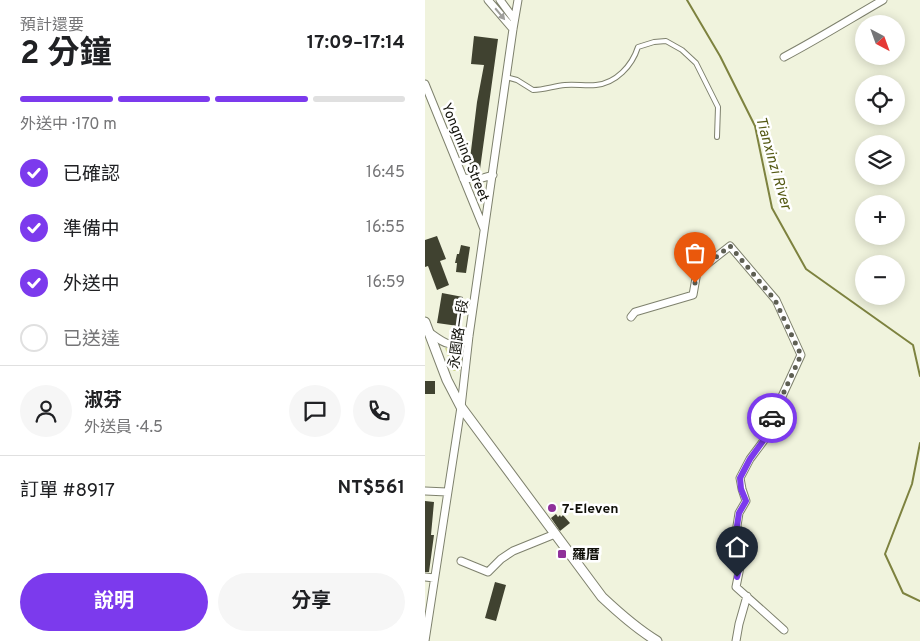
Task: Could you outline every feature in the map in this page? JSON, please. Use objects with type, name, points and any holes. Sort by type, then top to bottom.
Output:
[{"type":"street","points":[[488,0],[513,29]]},
{"type":"street","points":[[499,0],[515,19]]},
{"type":"street","name":"永園路一段","points":[[425,641],[461,407],[469,336],[518,0]]},
{"type":"street","points":[[784,57],[827,34],[883,0]]},
{"type":"street","name":"Yongming Street","points":[[425,84],[485,230]]},
{"type":"street","points":[[463,178],[479,179],[493,175]]},
{"type":"street","points":[[631,318],[635,312],[693,295],[697,272],[730,246],[775,300],[801,355],[773,416],[768,434],[750,459],[740,478],[741,489],[746,501],[739,513],[737,526],[741,562],[736,587],[784,630]]},
{"type":"street","points":[[426,326],[442,341],[451,344],[459,343],[469,336]]},
{"type":"street","points":[[426,326],[447,380],[461,407],[602,597],[624,618],[657,641]]},
{"type":"street","points":[[425,491],[447,492]]},
{"type":"street","points":[[461,561],[488,572],[501,559],[513,551],[555,534]]},
{"type":"street","points":[[425,577],[434,578]]},
{"type":"street","points":[[736,641],[747,596]]},
{"type":"lane","points":[[506,77],[517,80],[533,90],[561,85],[598,85],[619,76],[636,54],[637,47],[666,41],[683,50],[696,63],[718,107],[717,137]]},
{"type":"green space","points":[[461,345],[463,351],[460,371],[453,371],[445,348],[456,348]]},
{"type":"building","points":[[474,36],[498,39],[480,169],[469,167],[477,102],[484,65],[471,64]]},
{"type":"building","points":[[437,236],[446,259],[440,261],[449,285],[437,290],[428,266],[425,267],[425,240]]},
{"type":"building","points":[[461,245],[470,247],[466,273],[456,272],[457,263],[455,263]]},
{"type":"building","points":[[442,293],[463,297],[458,326],[437,323]]},
{"type":"building","points":[[425,381],[435,381],[435,394],[425,394]]},
{"type":"building","points":[[425,501],[434,502],[431,535],[434,535],[429,572],[425,572]]},
{"type":"building","points":[[556,514],[558,517],[563,515],[570,523],[560,531],[551,518]]},
{"type":"building","points":[[495,582],[506,585],[496,621],[485,618]]},
{"type":"waterway","name":"Tianxinzi River","points":[[687,0],[720,56],[755,126],[772,208],[806,269],[913,345],[920,376]]},
{"type":"waterway","name":"Tianxinzi River","points":[[920,443],[912,484],[885,554],[903,593],[920,601]]},
{"type":"way so far","points":[[695,283],[697,272],[730,246],[775,300],[801,355],[772,418]]},
{"type":"place","name":"7-Eleven","points":[[552,508]]},
{"type":"place","name":"羅厝","points":[[562,554]]},
{"type":"route","points":[[737,577],[741,562],[737,526],[739,513],[746,501],[741,489],[740,478],[750,459],[768,434],[772,418]]}]
